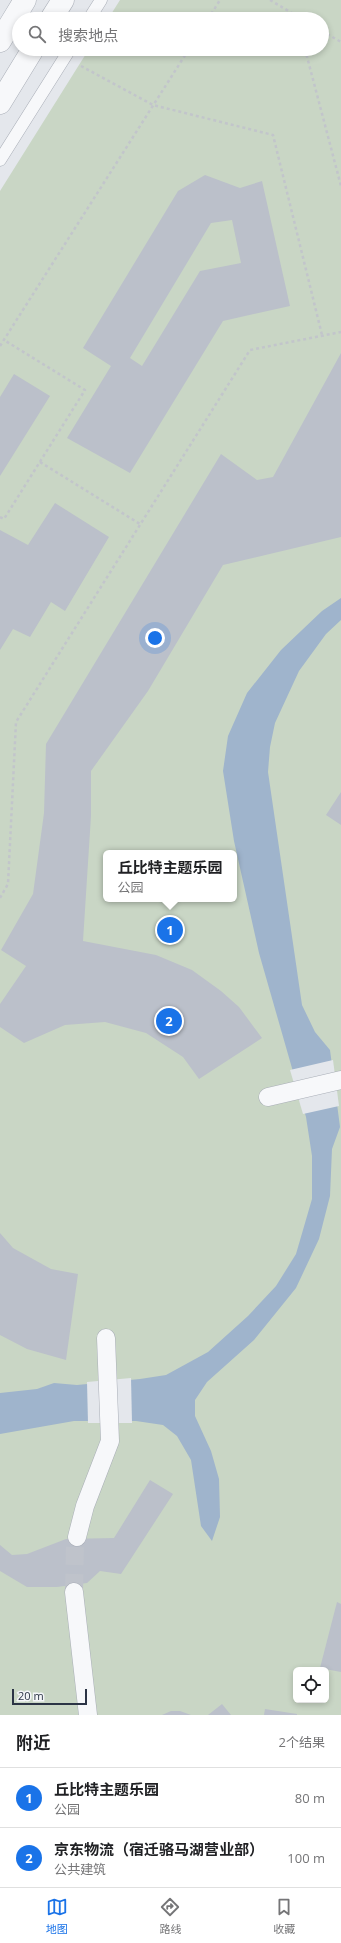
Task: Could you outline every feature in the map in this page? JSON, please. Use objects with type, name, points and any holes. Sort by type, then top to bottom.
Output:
[{"type":"street","points":[[18,12],[25,0]]},
{"type":"street","points":[[55,12],[63,0]]},
{"type":"street","points":[[0,41],[12,21]]},
{"type":"street","points":[[0,103],[29,56]]},
{"type":"street","points":[[268,1097],[341,1080]]},
{"type":"street","points":[[77,1537],[85,1506],[110,1441],[106,1338]]},
{"type":"street","points":[[74,1592],[88,1715]]},
{"type":"lane","points":[[93,12],[101,0]]},
{"type":"lane","points":[[0,160],[65,56]]},
{"type":"path","points":[[212,12],[220,0]]},
{"type":"path","points":[[270,0],[288,12]]},
{"type":"path","points":[[329,35],[341,42]]},
{"type":"path","points":[[72,56],[153,105],[273,135],[322,336]]},
{"type":"path","points":[[0,346],[184,56]]},
{"type":"path","points":[[307,56],[341,186]]},
{"type":"path","points":[[0,898],[8,884],[16,722],[250,350],[341,332]]},
{"type":"path","points":[[0,517],[4,520],[85,390],[4,340]]},
{"type":"path","points":[[40,462],[140,524]]},
{"type":"green space","points":[[120,0],[341,0],[341,1715],[0,1715],[0,191],[85,56],[329,56],[329,12],[112,12]]},
{"type":"water","points":[[341,598],[341,620],[326,634],[299,671],[275,723],[270,747],[268,772],[302,1005],[315,1032],[330,1050],[340,1127],[332,1149],[330,1196],[319,1239],[296,1288],[254,1340],[207,1382],[195,1400],[195,1416],[211,1451],[219,1479],[220,1517],[212,1541],[201,1526],[191,1460],[177,1436],[163,1425],[136,1421],[74,1421],[0,1434],[0,1393],[37,1389],[54,1383],[77,1385],[166,1375],[208,1352],[248,1316],[276,1286],[296,1254],[312,1199],[312,1156],[306,1117],[259,953],[234,841],[223,771],[228,736],[247,693],[281,650],[322,611]]},
{"type":"pier","points":[[333,1060],[339,1106],[303,1114],[290,1070]]},
{"type":"pier","points":[[131,1378],[132,1423],[88,1423],[87,1382]]},
{"type":"building","points":[[205,175],[240,188],[262,181],[290,306],[223,321],[130,473],[67,438],[111,366],[83,348],[178,191]],"holes":[[[232,220],[241,263],[200,271],[142,366],[130,358],[211,223]]]},
{"type":"building","points":[[341,353],[341,537],[223,565],[148,691],[91,771],[91,816],[83,941],[156,955],[192,970],[221,991],[239,1007],[262,1038],[199,1079],[183,1057],[146,1033],[105,1022],[65,1025],[24,1043],[0,1027],[0,1004],[26,966],[1,950],[33,894],[44,813],[46,744],[221,454],[257,480],[273,477]]},
{"type":"building","points":[[14,374],[50,396],[0,476],[0,397]]},
{"type":"building","points":[[55,503],[109,537],[65,611],[51,602],[30,637],[13,629],[0,650],[0,530],[28,545]]},
{"type":"building","points":[[341,792],[341,825],[326,815]]},
{"type":"building","points":[[0,1233],[13,1248],[51,1269],[78,1274],[66,1360],[27,1349],[0,1335]]},
{"type":"building","points":[[150,1480],[173,1494],[121,1574],[100,1571],[87,1583],[57,1587],[27,1587],[0,1571],[0,1545],[12,1555],[27,1554],[66,1539],[114,1538]]},
{"type":"building","points":[[337,1602],[341,1604],[341,1672],[329,1670],[329,1667],[320,1667]]},
{"type":"building","points":[[222,1704],[231,1715],[208,1715]]},
{"type":"building","points":[[265,1709],[297,1714],[297,1715],[264,1715]]},
{"type":"building","points":[[171,1711],[180,1711],[191,1715],[162,1715]]},
{"type":"tunnel","points":[[74,1592],[75,1544],[77,1537]]},
{"type":"place","name":"丘比特主题乐园","points":[[170,930]]},
{"type":"place","name":"京东物流（宿迁骆马湖营业部）","points":[[169,1021]]}]
